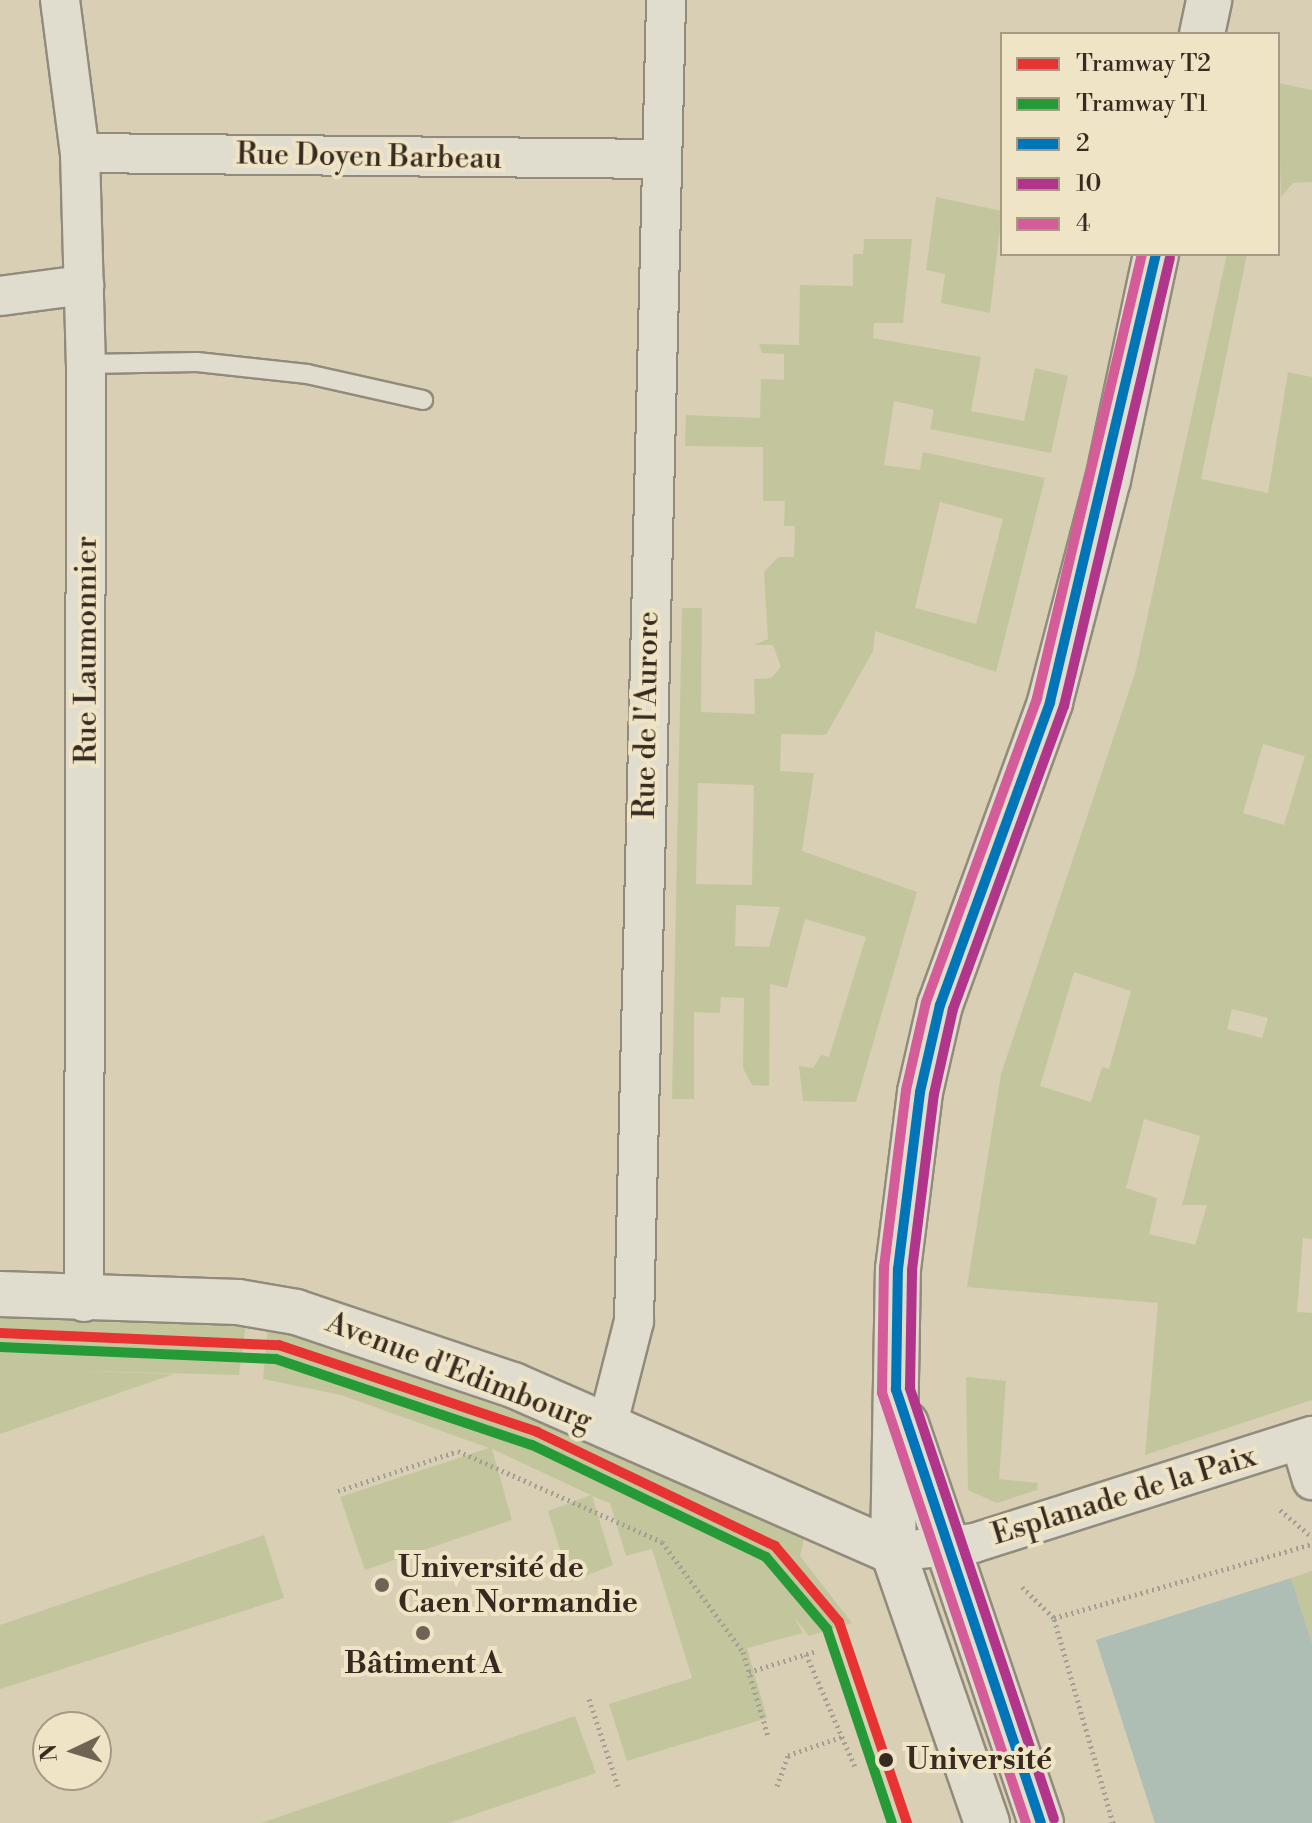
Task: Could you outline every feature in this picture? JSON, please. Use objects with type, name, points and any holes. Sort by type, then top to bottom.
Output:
[{"type":"main road","points":[[1202,32],[1209,0]]},
{"type":"main road","points":[[987,1823],[893,1552],[898,1269],[924,1078],[960,943],[1050,702],[1081,593],[1156,256]]},
{"type":"main road","name":"Avenue d'Edimbourg","points":[[0,1294],[84,1302],[260,1303],[422,1352],[607,1427],[893,1552]]},
{"type":"main road","points":[[896,1390],[947,1548]]},
{"type":"main road","name":"Esplanade de la Paix","points":[[947,1548],[1041,1823]]},
{"type":"street","name":"Rue Laumonnier","points":[[60,0],[80,153],[86,364],[84,1302]]},
{"type":"street","name":"Rue de l'Aurore","points":[[607,1427],[634,1321],[658,159],[666,0]]},
{"type":"street","name":"Rue Doyen Barbeau","points":[[80,153],[658,159]]},
{"type":"street","points":[[0,296],[84,285]]},
{"type":"street","points":[[1306,1438],[1312,1480]]},
{"type":"street","name":"Esplanade de la Paix","points":[[893,1552],[947,1548],[1306,1438]]},
{"type":"lane","points":[[86,364],[213,364],[423,400]]},
{"type":"path","points":[[338,1491],[458,1451],[662,1542],[743,1652],[768,1736]]},
{"type":"path","points":[[1054,1618],[1312,1544]]},
{"type":"path","points":[[1022,1587],[1054,1618],[1113,1823]]},
{"type":"path","points":[[749,1672],[816,1651]]},
{"type":"path","points":[[806,1654],[856,1769]]},
{"type":"path","points":[[589,1699],[618,1786]]},
{"type":"path","points":[[777,1786],[788,1755],[844,1736]]},
{"type":"green space","points":[[1280,83],[1312,90],[1312,182],[1293,183],[1281,197]]},
{"type":"green space","points":[[936,197],[1000,211],[990,313],[941,303],[945,274],[926,270]]},
{"type":"green space","points":[[864,239],[912,239],[903,323],[874,323],[873,338],[981,357],[971,411],[1024,421],[1035,368],[1068,376],[1051,453],[930,429],[934,410],[894,401],[884,465],[920,470],[923,452],[1045,478],[996,672],[875,631],[873,651],[826,735],[781,734],[780,771],[814,773],[802,851],[917,892],[856,1102],[803,1101],[799,1066],[813,1068],[821,1055],[829,1057],[866,937],[805,919],[787,988],[770,984],[769,1086],[752,1085],[743,1068],[744,998],[721,997],[720,1013],[694,1012],[694,1099],[672,1099],[682,608],[702,608],[701,712],[755,714],[754,679],[771,678],[781,667],[773,645],[754,645],[768,639],[764,572],[778,557],[794,557],[795,526],[784,526],[785,501],[763,501],[763,447],[685,446],[686,415],[760,418],[761,379],[784,380],[784,354],[762,353],[759,344],[799,345],[800,285],[853,286],[853,254],[863,254]],"holes":[[[940,502],[1003,519],[976,624],[915,608]],[[698,783],[754,785],[752,885],[696,884]],[[736,905],[780,907],[769,947],[735,946]]]},
{"type":"green space","points":[[1227,256],[1247,256],[1201,479],[1268,493],[1288,372],[1312,377],[1312,1239],[1303,1238],[1297,1312],[1312,1313],[1312,1400],[1145,1455],[1158,1303],[967,1287],[1001,1074],[1135,673]],"holes":[[[1263,744],[1305,756],[1284,825],[1243,813]],[[1074,972],[1131,991],[1109,1069],[1102,1067],[1091,1102],[1040,1086]],[[1232,1009],[1268,1018],[1262,1038],[1227,1029]],[[1144,1119],[1200,1136],[1182,1205],[1207,1205],[1195,1245],[1149,1234],[1157,1198],[1126,1188]]]},
{"type":"green space","points":[[0,1318],[171,1324],[246,1323],[239,1375],[50,1370],[174,1374],[0,1434]]},
{"type":"green space","points":[[268,1326],[523,1415],[804,1539],[800,1556],[852,1623],[809,1636],[794,1617],[803,1633],[747,1648],[767,1718],[627,1761],[609,1704],[692,1678],[652,1549],[626,1556],[610,1503],[592,1496],[613,1565],[570,1582],[548,1511],[591,1495],[492,1449],[512,1520],[365,1570],[340,1497],[489,1448],[341,1395],[263,1379]]},
{"type":"green space","points":[[966,1377],[1006,1381],[999,1479],[1038,1483],[1037,1490],[997,1503],[968,1490]]},
{"type":"green space","points":[[264,1535],[284,1598],[0,1689],[0,1625]]},
{"type":"green space","points":[[1312,1571],[1312,1643],[1291,1578]]},
{"type":"green space","points":[[575,1716],[596,1773],[449,1823],[261,1823]]},
{"type":"shaded area","points":[[1291,1578],[1312,1643],[1312,1823],[1155,1823],[1096,1640]]},
{"type":"tram line","name":"T2","points":[[0,1333],[279,1345],[537,1432],[775,1546],[839,1622],[907,1823]]},
{"type":"tram line","name":"T1","points":[[0,1347],[276,1359],[532,1445],[766,1557],[827,1629],[892,1823]]},
{"type":"transit line","name":"4","points":[[1026,1823],[882,1393],[884,1267],[906,1090],[926,1002],[1037,698],[1142,256]]},
{"type":"transit line","name":"2","points":[[1041,1823],[896,1390],[898,1269],[920,1092],[940,1005],[1050,702],[1156,256]]},
{"type":"transit line","name":"10","points":[[1054,1819],[910,1388],[912,1270],[934,1094],[953,1009],[1064,706],[1170,257]]},
{"type":"place","name":"Université de Caen Normandie","points":[[382,1585]]},
{"type":"place","name":"Bâtiment A","points":[[423,1633]]},
{"type":"place","name":"Université","points":[[886,1760]]}]
